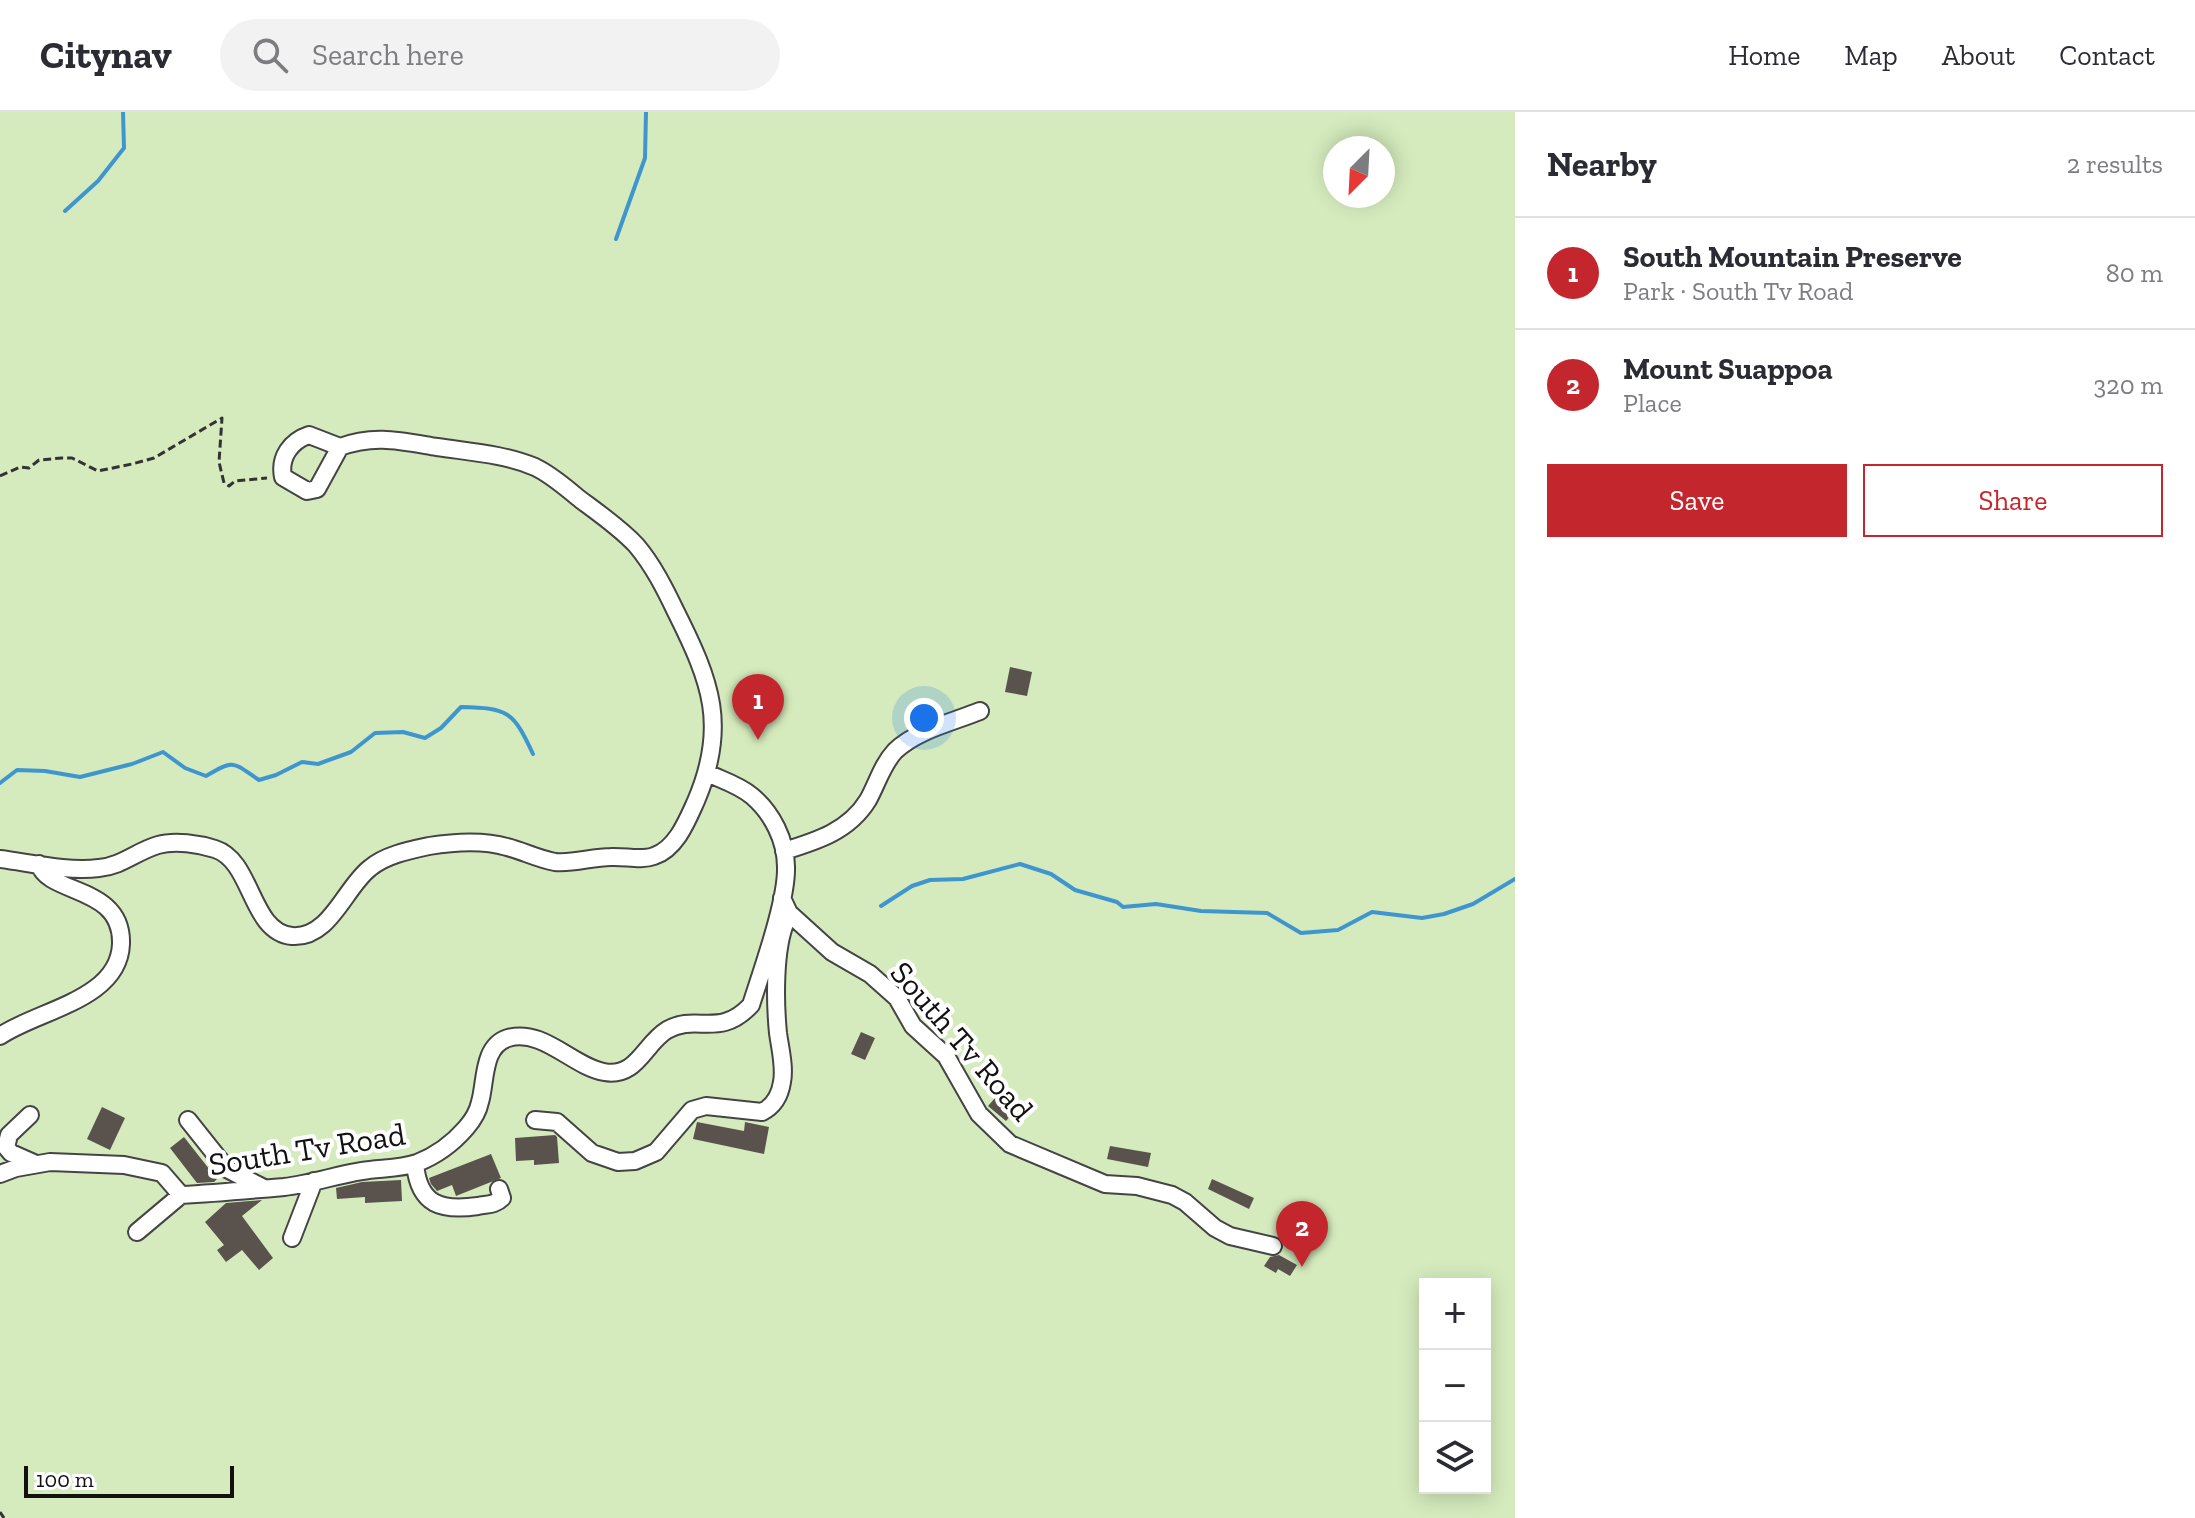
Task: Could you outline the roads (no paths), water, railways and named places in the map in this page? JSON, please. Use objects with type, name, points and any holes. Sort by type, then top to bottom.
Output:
[{"type":"street","points":[[0,859],[104,868],[128,861],[161,844],[217,850],[236,864],[264,918],[287,935],[296,936],[307,933],[331,917],[371,866],[381,860],[428,847],[488,843],[560,863],[656,856],[678,836],[707,773],[714,736],[707,681],[662,583],[634,543],[552,477],[500,456],[362,438],[340,447],[317,489],[307,491],[283,477],[283,460],[298,439],[309,435],[340,447]]},
{"type":"street","points":[[784,851],[820,840],[847,825],[868,800],[881,771],[895,752],[914,737],[980,711]]},
{"type":"street","points":[[707,773],[734,784],[752,796],[769,815],[780,834],[787,868],[782,898]]},
{"type":"street","points":[[0,1036],[98,988],[112,974],[120,955],[118,924],[106,907],[91,896],[45,875],[39,864]]},
{"type":"street","name":"South Tv Road","points":[[782,898],[789,913],[832,952],[870,974],[897,998],[913,1026],[946,1056],[979,1114],[1010,1144],[1105,1184],[1137,1186],[1172,1195],[1230,1236],[1273,1246]]},
{"type":"street","name":"South Tv Road","points":[[0,1174],[36,1164],[81,1161],[124,1165],[162,1173],[181,1195],[283,1187],[415,1164],[444,1149],[476,1115],[482,1099],[487,1062],[494,1049],[507,1038],[527,1037],[588,1066],[604,1072],[617,1072],[638,1061],[658,1037],[678,1026],[726,1024],[741,1016],[751,1005],[782,898]]},
{"type":"street","points":[[535,1120],[557,1122],[592,1153],[618,1162],[635,1161],[656,1152],[692,1110],[706,1106],[762,1112],[770,1108],[783,1080],[777,1024],[778,965],[783,927],[789,913]]},
{"type":"street","points":[[30,1115],[9,1135],[6,1147],[11,1153],[36,1164]]},
{"type":"street","points":[[188,1120],[227,1169],[262,1187]]},
{"type":"street","points":[[415,1164],[417,1181],[425,1194],[439,1206],[455,1209],[497,1203],[502,1198],[499,1189]]},
{"type":"street","points":[[292,1238],[314,1181]]},
{"type":"street","points":[[137,1232],[181,1195]]},
{"type":"waterway","points":[[65,211],[98,181],[124,148],[123,112]]},
{"type":"waterway","points":[[616,239],[645,158],[646,112]]},
{"type":"waterway","points":[[0,783],[17,770],[80,777],[132,764],[163,752],[185,768],[206,776],[233,765],[259,780],[302,762],[318,764],[351,752],[375,733],[403,732],[425,738],[441,728],[461,707],[489,709],[507,715],[514,720],[533,754]]},
{"type":"waterway","points":[[881,906],[912,886],[930,880],[963,879],[1020,864],[1051,874],[1075,890],[1117,902],[1123,907],[1156,904],[1201,911],[1267,913],[1301,933],[1338,930],[1372,912],[1422,918],[1444,914],[1473,904],[1515,879]]},
{"type":"place","name":"South Mountain Preserve","points":[[758,740]]},
{"type":"place","name":"Mount Suappoa","points":[[1302,1267]]}]
